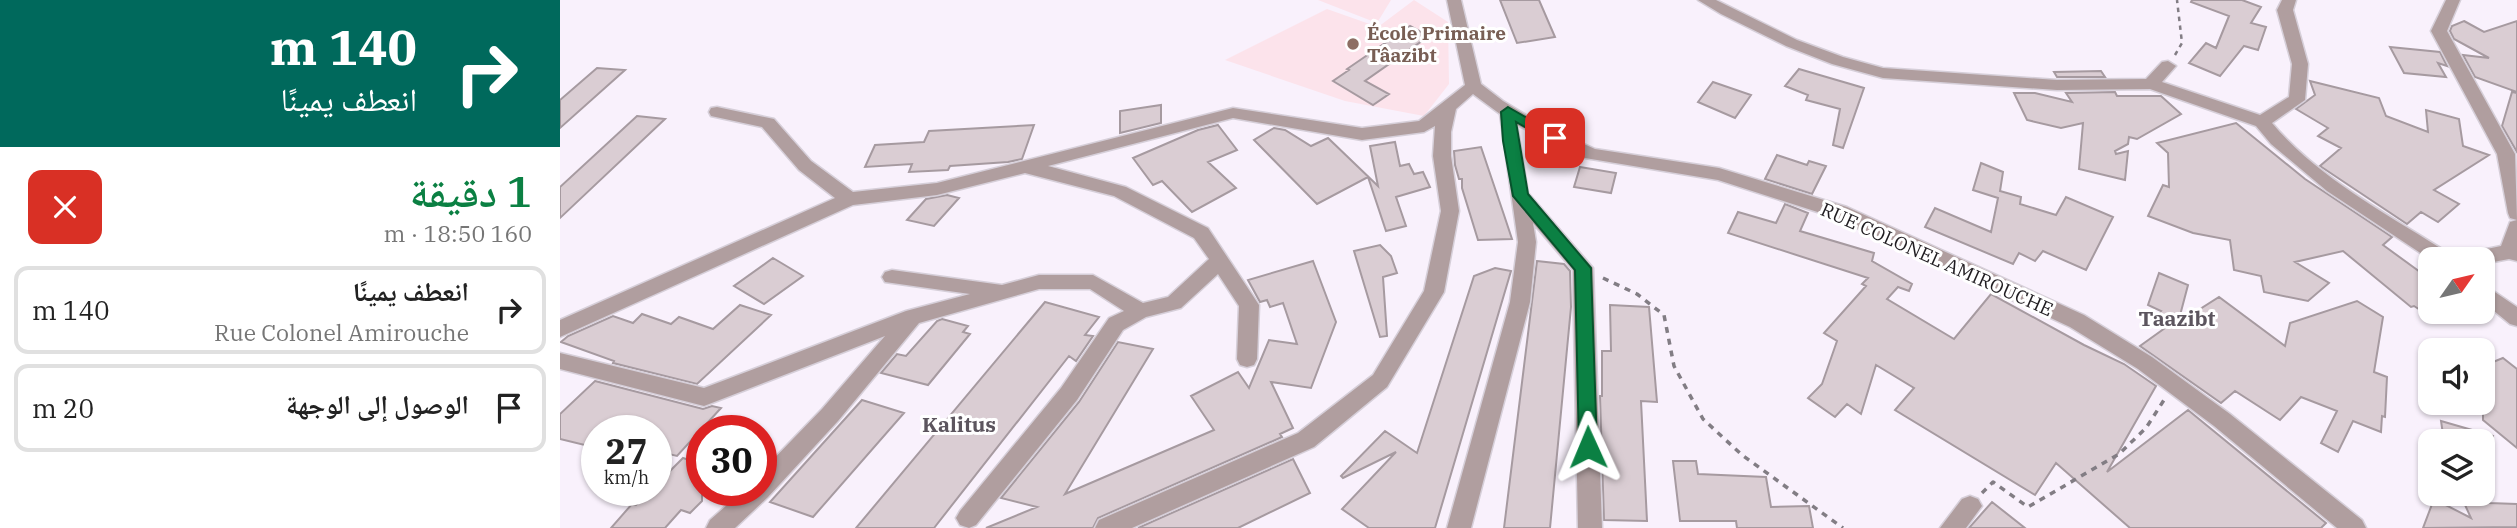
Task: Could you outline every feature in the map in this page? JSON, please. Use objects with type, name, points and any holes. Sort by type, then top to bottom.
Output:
[{"type":"street","points":[[560,329],[771,232],[850,199],[937,189],[1233,113],[1362,134],[1424,126],[1473,86],[1454,0]]},
{"type":"street","points":[[1705,0],[1739,18],[1841,61],[1886,73],[2027,84],[2151,84],[2262,122],[2277,140],[2333,187],[2425,247]]},
{"type":"street","points":[[2262,122],[2297,100],[2302,76],[2298,48],[2285,10],[2289,0]]},
{"type":"street","points":[[2453,0],[2439,31],[2506,153],[2517,213]]},
{"type":"street","points":[[2151,84],[2168,66]]},
{"type":"street","name":"RUE COLONEL AMIROUCHE","points":[[1473,86],[1538,130],[1591,154],[1719,174],[1840,212],[2077,321],[2174,384],[2222,419],[2354,528]]},
{"type":"street","points":[[1107,528],[1306,440],[1380,381],[1434,292],[1450,211],[1442,156],[1442,132],[1448,106]]},
{"type":"street","points":[[717,112],[768,123],[793,157],[850,199]]},
{"type":"street","points":[[1459,528],[1520,302],[1527,242],[1510,141],[1508,112]]},
{"type":"street","points":[[1026,167],[1120,191],[1201,233],[1249,305],[1247,359]]},
{"type":"street","points":[[1520,196],[1583,268],[1590,528]]},
{"type":"street","points":[[2513,253],[2517,227]]},
{"type":"street","points":[[968,518],[1069,394],[1116,324],[1141,311],[1174,303],[1218,262]]},
{"type":"street","points":[[892,277],[1006,291]]},
{"type":"street","points":[[560,361],[704,397],[913,317],[1039,282],[1093,282],[1141,311]]},
{"type":"street","points":[[2496,301],[2517,318]]},
{"type":"street","points":[[777,471],[830,415],[913,317]]},
{"type":"street","points":[[718,528],[742,506]]},
{"type":"street","points":[[1952,528],[1970,506]]},
{"type":"path","points":[[2168,66],[2182,43],[2177,0]]},
{"type":"path","points":[[1583,268],[1637,294],[1664,315],[1674,366],[1703,419],[1742,455],[1843,528]]},
{"type":"path","points":[[1970,506],[1993,482],[2028,507],[2119,454],[2146,428],[2174,384]]},
{"type":"shaded area","points":[[1318,0],[1391,0],[1377,23]]},
{"type":"shaded area","name":"École Primaire Tâazibt","points":[[1414,0],[1448,22],[1449,84],[1424,116],[1345,101],[1225,60],[1327,9],[1378,27]]},
{"type":"building","points":[[1500,0],[1539,0],[1555,37],[1517,43]]},
{"type":"building","points":[[2242,0],[2261,7],[2251,23],[2266,27],[2258,50],[2244,46],[2220,76],[2189,63],[2206,43],[2216,48],[2229,16],[2191,2]]},
{"type":"building","points":[[2464,21],[2484,32],[2517,21],[2517,92],[2475,77],[2463,55],[2489,58],[2454,39],[2450,31],[2452,26]]},
{"type":"building","points":[[1410,26],[1429,36],[1365,81],[1389,94],[1373,105],[1333,81],[1349,70],[1347,69]]},
{"type":"building","points":[[2390,47],[2440,52],[2447,66],[2438,63],[2446,77],[2404,73]]},
{"type":"building","points":[[597,68],[625,70],[560,128],[560,100]]},
{"type":"building","points":[[1799,69],[1864,88],[1843,148],[1833,145],[1840,109],[1806,100],[1808,95],[1785,86]]},
{"type":"building","points":[[2101,71],[2105,77],[2057,77],[2054,72]]},
{"type":"building","points":[[2310,81],[2379,98],[2386,116],[2428,132],[2426,110],[2459,119],[2463,146],[2489,155],[2434,190],[2459,204],[2438,222],[2421,212],[2407,224],[2320,166],[2341,148],[2318,136],[2328,128],[2296,109],[2315,95]]},
{"type":"building","points":[[1713,82],[1751,95],[1735,118],[1698,102]]},
{"type":"building","points":[[2115,92],[2117,96],[2161,96],[2181,114],[2137,139],[2129,137],[2128,144],[2115,151],[2116,154],[2128,151],[2125,180],[2079,169],[2083,123],[2061,128],[2027,120],[2014,93],[2035,93],[2072,102],[2066,93]]},
{"type":"building","points":[[2512,92],[2517,93],[2517,152],[2502,126]]},
{"type":"building","points":[[1161,105],[1161,123],[1120,133],[1120,111]]},
{"type":"building","points":[[637,116],[665,119],[560,218],[560,187]]},
{"type":"building","points":[[2236,123],[2305,179],[2392,237],[2383,245],[2418,271],[2418,309],[2411,307],[2343,251],[2295,262],[2329,283],[2308,301],[2264,292],[2261,276],[2234,270],[2230,240],[2193,233],[2148,216],[2163,185],[2169,187],[2168,153],[2157,143]]},
{"type":"building","points":[[1034,125],[1022,159],[950,166],[948,170],[909,172],[912,164],[865,167],[875,145],[924,142],[929,131]]},
{"type":"building","points":[[1218,125],[1237,150],[1208,162],[1236,188],[1192,212],[1162,181],[1153,185],[1133,158],[1198,130]]},
{"type":"building","points":[[1274,128],[1285,130],[1311,146],[1328,138],[1378,186],[1370,146],[1395,142],[1400,166],[1409,164],[1414,174],[1423,172],[1430,187],[1396,197],[1406,226],[1386,231],[1368,177],[1317,204],[1254,140]]},
{"type":"building","points":[[1481,147],[1512,239],[1478,240],[1462,188],[1462,179],[1459,179],[1455,165],[1454,151]]},
{"type":"building","points":[[1777,155],[1807,165],[1809,161],[1826,166],[1812,194],[1765,179]]},
{"type":"building","points":[[1981,163],[2003,172],[2000,191],[2021,197],[2020,204],[2056,215],[2066,197],[2113,217],[2086,270],[2043,251],[2035,261],[2019,253],[2013,264],[1925,227],[1935,208],[1991,232],[1998,198],[1973,190]]},
{"type":"building","points":[[1580,167],[1616,173],[1611,193],[1574,187]]},
{"type":"building","points":[[947,195],[959,198],[934,226],[907,220],[926,199]]},
{"type":"building","points":[[1785,204],[1808,213],[1800,231],[1874,253],[1872,261],[1912,284],[1909,291],[1898,287],[1887,299],[1954,339],[1991,294],[2124,364],[2156,386],[2107,472],[2188,410],[2326,523],[2321,528],[2130,528],[2056,463],[2035,495],[1895,410],[1914,388],[1876,365],[1861,414],[1847,404],[1835,417],[1808,398],[1822,384],[1837,341],[1824,333],[1866,286],[1862,284],[1868,278],[1728,233],[1738,212],[1776,223]]},
{"type":"building","points":[[1380,245],[1391,256],[1397,273],[1383,277],[1387,336],[1380,337],[1354,251]]},
{"type":"building","points":[[773,258],[803,276],[764,304],[734,286]]},
{"type":"building","points":[[1313,261],[1336,322],[1311,388],[1271,382],[1293,428],[1280,434],[1282,437],[1098,518],[1093,528],[986,528],[1037,507],[1001,498],[1079,402],[1118,342],[1153,349],[1065,494],[1214,430],[1191,396],[1238,372],[1249,388],[1269,340],[1297,344],[1283,303],[1270,307],[1267,300],[1260,302],[1248,280]]},
{"type":"building","points":[[1537,261],[1564,264],[1570,271],[1571,307],[1550,528],[1504,528]]},
{"type":"building","points":[[1495,268],[1511,271],[1435,528],[1369,528],[1342,509],[1396,452],[1343,478],[1341,476],[1385,431],[1417,453],[1474,276]]},
{"type":"building","points":[[2159,273],[2188,285],[2178,323],[2219,297],[2285,346],[2290,323],[2357,301],[2383,317],[2374,372],[2387,377],[2385,417],[2382,416],[2381,432],[2353,421],[2338,452],[2321,443],[2337,411],[2301,397],[2280,420],[2235,391],[2221,403],[2140,346],[2165,328],[2152,319],[2161,311],[2148,305]]},
{"type":"building","points":[[1045,302],[1099,317],[1085,335],[1093,336],[1076,361],[1069,356],[934,528],[856,528]]},
{"type":"building","points":[[740,305],[771,315],[697,384],[613,363],[614,361],[561,342],[568,336],[613,316],[633,323],[642,314],[671,324],[679,317],[713,329]]},
{"type":"building","points":[[1610,305],[1649,307],[1657,402],[1641,401],[1647,521],[1604,520],[1600,396],[1602,351],[1611,351]]},
{"type":"building","points":[[942,319],[968,326],[963,332],[970,334],[928,385],[881,373],[897,354],[906,356],[937,321]]},
{"type":"building","points":[[2503,358],[2517,369],[2517,448],[2483,420],[2483,415],[2495,415],[2495,361]]},
{"type":"building","points":[[595,381],[703,409],[712,406],[721,408],[715,415],[686,415],[686,446],[677,456],[672,455],[672,415],[581,415],[581,444],[560,439],[560,414]]},
{"type":"building","points":[[862,400],[904,413],[813,517],[777,504],[777,494]]},
{"type":"building","points":[[2441,421],[2469,429],[2442,429]]},
{"type":"building","points":[[683,458],[686,459],[686,506],[697,506],[690,513],[681,510],[665,528],[611,528],[630,506],[672,506],[672,469]]},
{"type":"building","points":[[1293,459],[1310,493],[1238,528],[1138,528]]},
{"type":"building","points":[[1673,461],[1696,461],[1698,474],[1766,477],[1771,507],[1809,506],[1813,528],[1737,528],[1736,521],[1680,521]]},
{"type":"building","points":[[1992,502],[2025,528],[1969,528]]},
{"type":"building","points":[[2517,504],[2517,527],[2423,528],[2431,506],[2448,506],[2471,518],[2466,506]]},
{"type":"place","name":"École Primaire Tâazibt","points":[[1353,44]]},
{"type":"district","name":"Taazibt","points":[[2177,318]]},
{"type":"district","name":"Kalitus","points":[[959,424]]},
{"type":"route","points":[[1555,138],[1508,112],[1510,141],[1520,196],[1583,268],[1588,447]]}]
